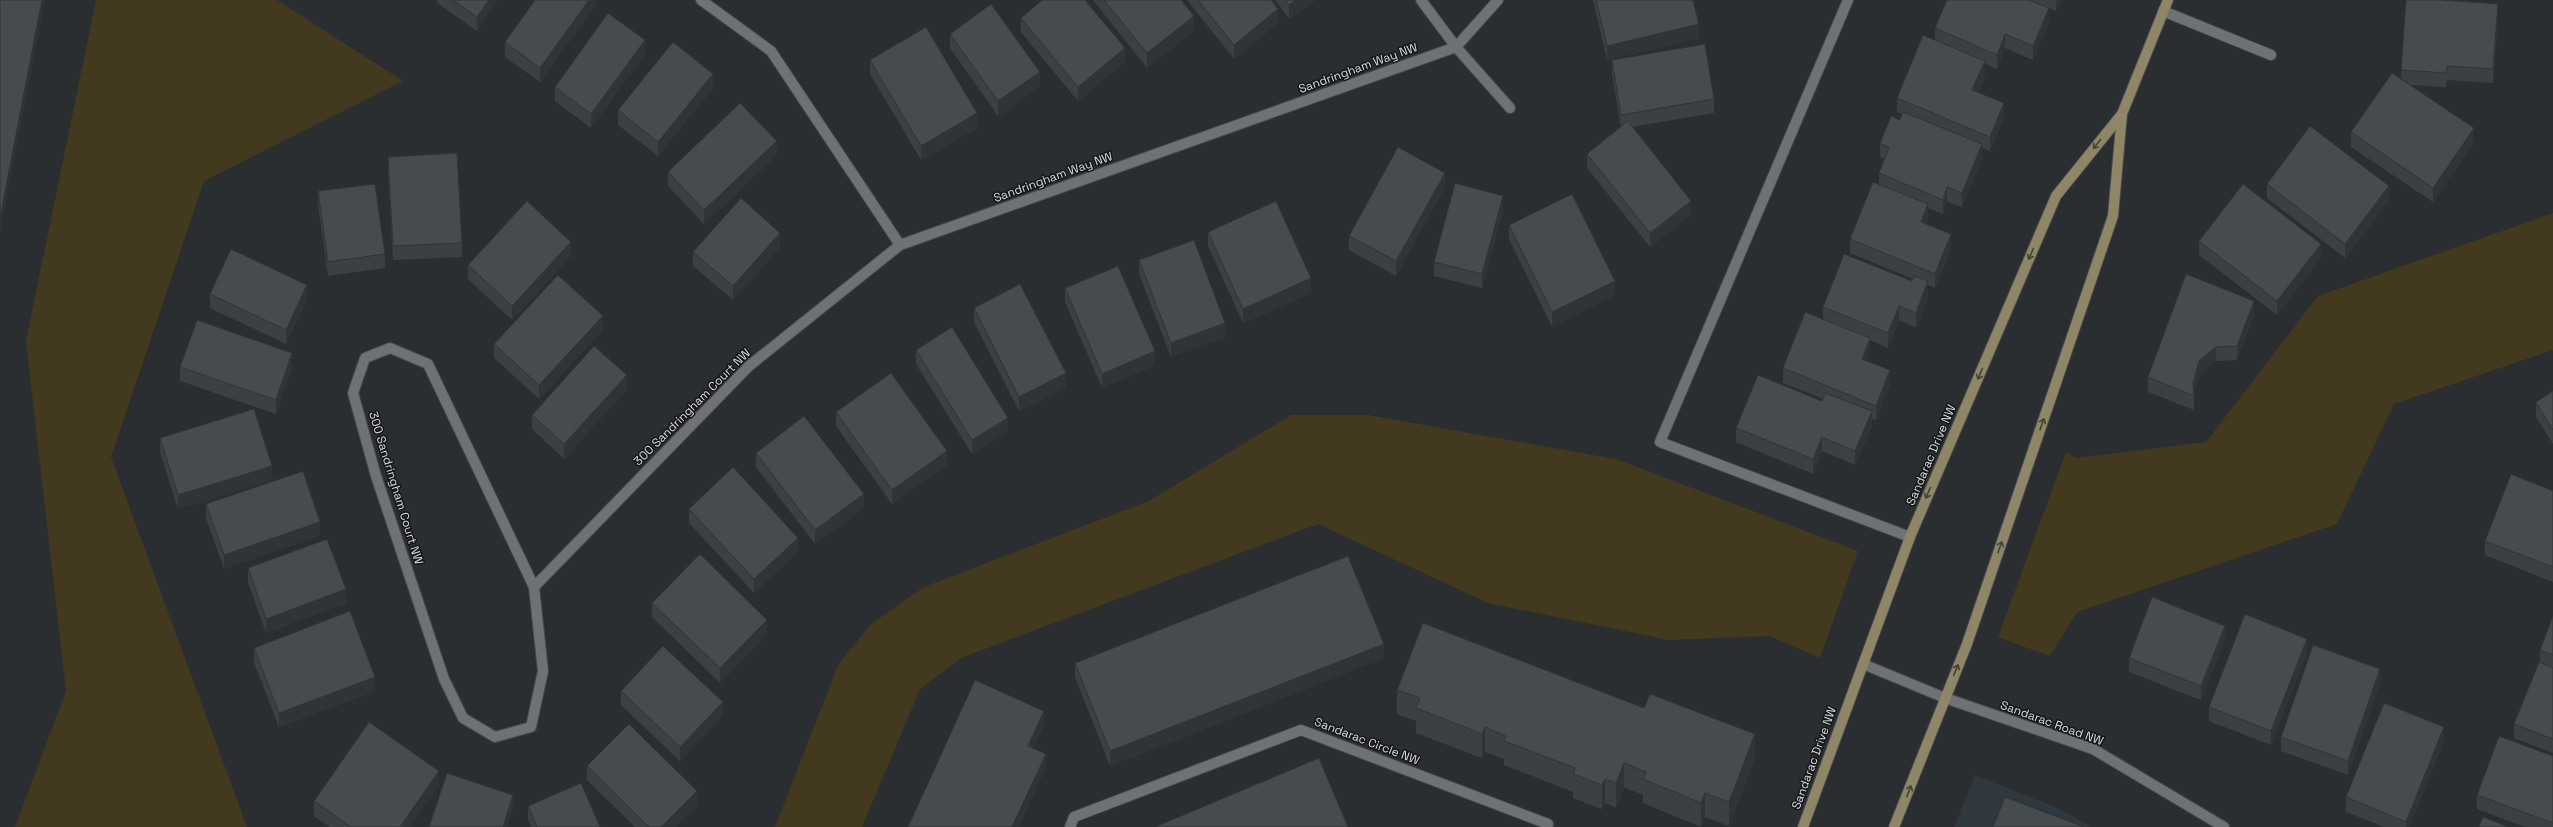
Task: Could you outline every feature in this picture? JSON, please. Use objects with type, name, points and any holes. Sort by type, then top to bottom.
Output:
[{"type":"street","points":[[701,0],[771,51],[900,245]]},
{"type":"street","points":[[1421,0],[1456,47],[1510,108]]},
{"type":"street","name":"Sandringham Way NW","points":[[900,245],[1456,47],[1498,0]]},
{"type":"street","points":[[1848,0],[1660,442],[1910,537]]},
{"type":"street","name":"Sandarac Drive NW","points":[[1894,827],[1967,644],[2113,216],[2122,114],[2168,0]]},
{"type":"street","points":[[2163,11],[2272,55]]},
{"type":"street","name":"Sandarac Drive NW","points":[[1802,827],[1910,537],[2056,196],[2122,114]]},
{"type":"street","name":"300 Sandringham Court NW","points":[[534,587],[428,364],[390,348],[365,358],[353,393],[376,476],[444,679],[463,718],[495,737],[531,727],[542,672],[534,587],[749,366],[900,245]]},
{"type":"street","name":"Sandarac Road NW","points":[[1863,664],[1945,698],[2093,749],[2224,827]]},
{"type":"street","name":"Sandarac Circle NW","points":[[1070,827],[1074,817],[1301,730],[1551,826]]},
{"type":"shaded area","points":[[96,0],[277,0],[403,81],[204,181],[111,457],[247,827],[15,827],[66,691],[26,341]]},
{"type":"shaded area","points":[[2553,213],[2553,350],[2394,404],[2337,524],[2077,612],[2050,656],[1998,637],[2066,452],[2076,458],[2206,442],[2318,296]]},
{"type":"shaded area","points":[[1291,415],[1368,415],[1616,459],[1858,551],[1820,658],[1770,636],[1669,640],[1488,603],[1318,524],[961,658],[920,689],[862,827],[775,827],[838,665],[871,624],[924,587],[1149,501]]},
{"type":"shaded area","points":[[1975,775],[2060,809],[2091,827],[1954,827]]},
{"type":"building","points":[[0,0],[42,0],[0,218]]},
{"type":"building","points":[[453,0],[489,0],[477,17]]},
{"type":"building","points":[[535,0],[589,0],[540,68],[505,42]]},
{"type":"building","points":[[1042,0],[1085,0],[1125,48],[1078,87],[1021,18]]},
{"type":"building","points":[[1104,0],[1181,0],[1194,16],[1147,53]]},
{"type":"building","points":[[1198,0],[1271,0],[1278,9],[1234,45]]},
{"type":"building","points":[[1285,0],[1295,0],[1289,5]]},
{"type":"building","points":[[1596,0],[1693,0],[1699,24],[1607,46]]},
{"type":"building","points":[[1947,0],[2029,0],[2049,8],[2033,46],[2005,34],[1997,55],[1935,28]]},
{"type":"building","points":[[2406,0],[2442,0],[2498,4],[2493,69],[2447,66],[2446,73],[2401,70]]},
{"type":"building","points":[[991,4],[1040,72],[998,101],[950,34]]},
{"type":"building","points":[[608,13],[645,40],[591,114],[555,87]]},
{"type":"building","points":[[926,27],[977,113],[921,146],[870,60]]},
{"type":"building","points":[[1923,35],[1985,61],[1972,90],[2004,103],[1990,137],[1897,98]]},
{"type":"building","points":[[673,42],[713,74],[658,142],[618,110]]},
{"type":"building","points":[[1705,44],[1714,99],[1621,115],[1612,60]]},
{"type":"building","points":[[2392,73],[2474,128],[2433,188],[2351,132]]},
{"type":"building","points":[[740,103],[777,141],[704,210],[668,172]]},
{"type":"building","points":[[1903,112],[1982,144],[1962,193],[1947,187],[1943,200],[1879,173],[1889,148],[1880,143],[1891,116],[1900,120]]},
{"type":"building","points":[[1628,121],[1691,201],[1650,233],[1587,154]]},
{"type":"building","points":[[2310,126],[2389,186],[2345,244],[2267,184]]},
{"type":"building","points":[[1398,147],[1445,173],[1396,261],[1349,236]]},
{"type":"building","points":[[457,153],[462,243],[393,246],[388,157]]},
{"type":"building","points":[[1873,182],[1928,204],[1921,222],[1951,234],[1935,274],[1850,239]]},
{"type":"building","points":[[1455,183],[1503,196],[1482,274],[1434,262]]},
{"type":"building","points":[[375,184],[385,254],[328,262],[318,191]]},
{"type":"building","points":[[2243,184],[2321,244],[2277,301],[2199,241]]},
{"type":"building","points":[[1572,194],[1615,281],[1552,312],[1509,225]]},
{"type":"building","points":[[741,198],[780,233],[733,286],[693,252]]},
{"type":"building","points":[[527,201],[571,242],[512,306],[468,265]]},
{"type":"building","points":[[1276,201],[1311,278],[1243,309],[1208,232]]},
{"type":"building","points":[[1194,240],[1225,323],[1171,343],[1139,260]]},
{"type":"building","points":[[231,249],[307,285],[286,330],[210,294]]},
{"type":"building","points":[[1844,254],[1912,281],[1914,276],[1928,281],[1916,313],[1899,306],[1888,333],[1823,307]]},
{"type":"building","points":[[1118,266],[1155,351],[1102,374],[1065,288]]},
{"type":"building","points":[[2186,274],[2254,301],[2237,346],[2216,347],[2199,361],[2193,383],[2194,396],[2148,377]]},
{"type":"building","points":[[558,275],[603,316],[539,385],[494,344]]},
{"type":"building","points":[[1020,284],[1066,373],[1019,397],[974,308]]},
{"type":"building","points":[[1805,312],[1870,338],[1862,359],[1890,370],[1876,406],[1783,368]]},
{"type":"building","points":[[197,320],[292,353],[276,400],[180,367]]},
{"type":"building","points":[[952,327],[1008,418],[972,440],[916,350]]},
{"type":"building","points":[[594,346],[627,375],[564,444],[532,415]]},
{"type":"building","points":[[891,373],[947,451],[892,490],[836,412]]},
{"type":"building","points":[[1758,375],[1822,401],[1825,393],[1872,411],[1855,451],[1822,437],[1813,459],[1736,428]]},
{"type":"building","points":[[2553,391],[2553,430],[2536,402]]},
{"type":"building","points":[[254,409],[272,466],[178,495],[160,438]]},
{"type":"building","points":[[804,416],[864,494],[815,530],[756,453]]},
{"type":"building","points":[[733,467],[798,538],[754,579],[689,509]]},
{"type":"building","points":[[303,471],[320,522],[224,555],[206,504]]},
{"type":"building","points":[[2511,474],[2553,491],[2553,567],[2485,541]]},
{"type":"building","points":[[327,539],[346,589],[266,619],[248,568]]},
{"type":"building","points":[[700,554],[767,620],[720,668],[652,603]]},
{"type":"building","points":[[1348,556],[1384,644],[1110,751],[1075,663]]},
{"type":"building","points":[[2152,597],[2225,626],[2201,686],[2129,658]]},
{"type":"building","points":[[350,611],[375,677],[279,713],[254,648]]},
{"type":"building","points":[[2245,614],[2307,639],[2271,731],[2209,707]]},
{"type":"building","points":[[2553,616],[2553,655],[2540,650]]},
{"type":"building","points":[[1423,623],[1644,708],[1650,694],[1755,734],[1729,802],[1705,793],[1701,803],[1643,779],[1646,772],[1624,763],[1616,783],[1605,779],[1602,785],[1573,774],[1575,768],[1504,741],[1506,736],[1485,727],[1482,734],[1416,708],[1420,698],[1397,690]]},
{"type":"building","points":[[2313,645],[2380,669],[2348,761],[2281,737]]},
{"type":"building","points":[[663,646],[723,702],[680,747],[621,691]]},
{"type":"building","points":[[2539,662],[2553,668],[2553,739],[2514,724]]},
{"type":"building","points":[[975,680],[1044,711],[1028,746],[1046,754],[1012,827],[908,827]]},
{"type":"building","points":[[2384,703],[2444,727],[2406,822],[2346,797]]},
{"type":"building","points":[[369,722],[439,771],[400,827],[351,827],[314,801]]},
{"type":"building","points":[[629,724],[697,791],[661,827],[649,827],[587,766]]},
{"type":"building","points":[[2499,736],[2553,756],[2553,823],[2477,795]]},
{"type":"building","points":[[1319,758],[1348,827],[1157,827],[1157,826]]},
{"type":"building","points":[[447,773],[513,795],[503,827],[429,827]]},
{"type":"building","points":[[581,783],[600,827],[537,827],[528,806]]},
{"type":"building","points":[[2005,797],[2084,827],[1993,827]]},
{"type":"building","points":[[2483,817],[2509,827],[2479,827]]}]
